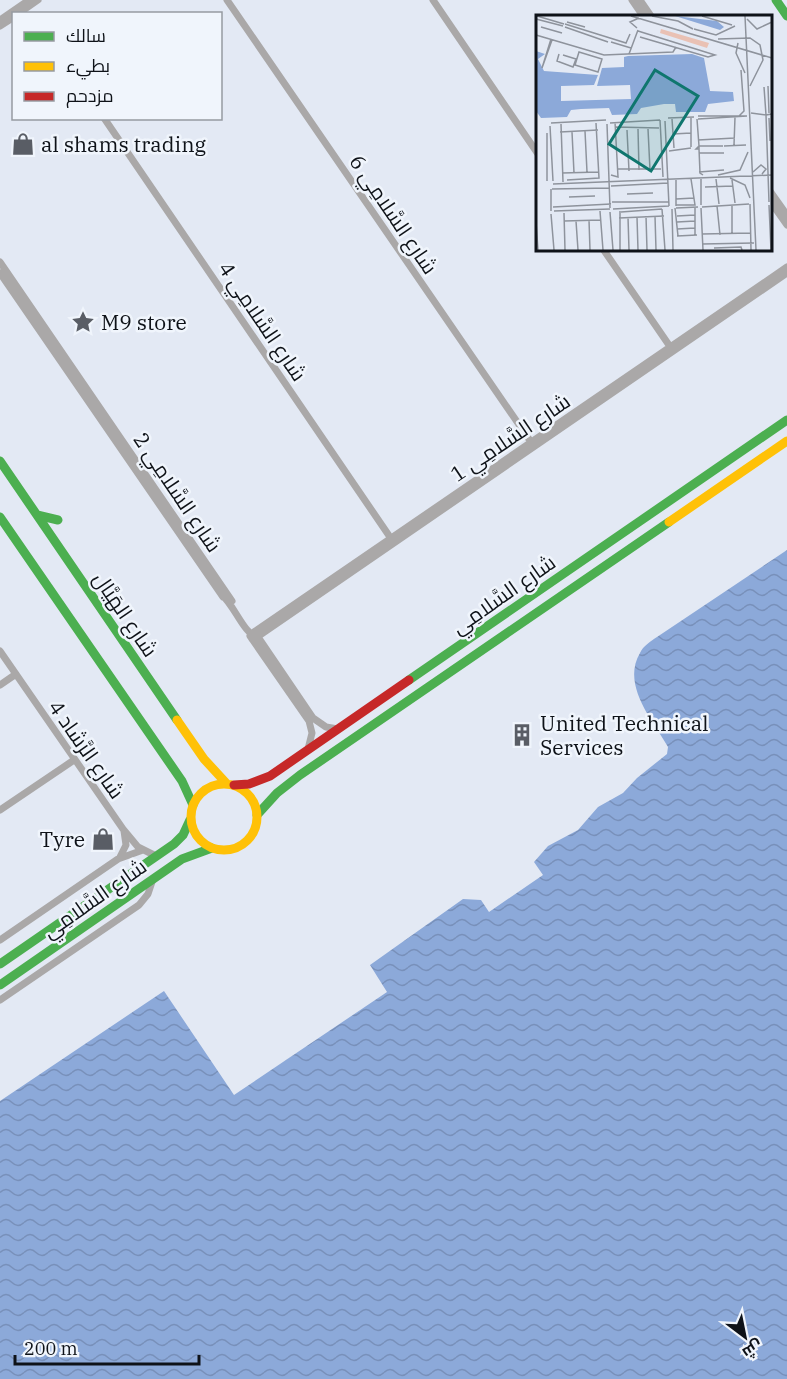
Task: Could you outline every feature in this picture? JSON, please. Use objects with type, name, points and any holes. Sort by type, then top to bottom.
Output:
[{"type":"street","points":[[29,6],[38,0]]},
{"type":"street","name":"شارع السَّلامِي 6","points":[[227,0],[533,445]]},
{"type":"street","points":[[433,0],[536,151]]},
{"type":"street","points":[[632,0],[642,15]]},
{"type":"street","points":[[640,0],[650,15]]},
{"type":"street","points":[[776,0],[787,16]]},
{"type":"street","name":"شارع السَّلامِي 4","points":[[105,120],[393,540]]},
{"type":"street","points":[[772,192],[787,215]]},
{"type":"street","points":[[772,202],[787,225]]},
{"type":"street","points":[[604,250],[672,349]]},
{"type":"street","name":"شارع السَّلامِي 2","points":[[0,262],[254,636],[309,721],[312,733],[308,749]]},
{"type":"street","name":"شارع السَّلامِي 1","points":[[254,636],[672,349],[787,267]]},
{"type":"street","name":"شارع السَّلامِي 2","points":[[0,273],[222,596],[231,604],[313,718],[326,726],[338,729]]},
{"type":"street","name":"شارع السَّلامِي 1","points":[[672,349],[787,273]]},
{"type":"street","name":"شارع السَّلامِي","points":[[231,784],[249,784],[263,779],[787,420]]},
{"type":"street","name":"شارع السَّلامِي","points":[[257,816],[277,793],[300,775],[787,441]]},
{"type":"street","name":"شارع الهَيَّال","points":[[0,461],[204,759],[231,784]]},
{"type":"street","points":[[37,515],[58,520]]},
{"type":"street","points":[[0,517],[182,781],[193,805]]},
{"type":"street","name":"شارع الرَّشاد 4","points":[[0,651],[123,829],[143,850],[156,856]]},
{"type":"street","points":[[0,685],[16,674]]},
{"type":"street","points":[[0,810],[74,760]]},
{"type":"street","points":[[219,784],[231,784],[247,793],[257,816],[254,830],[244,843],[230,850],[212,848],[197,837],[190,820],[193,805],[203,791],[219,784]]},
{"type":"street","name":"شارع السَّلامِي","points":[[0,964],[174,844],[183,835],[190,820]]},
{"type":"street","points":[[118,859],[126,845],[123,829]]},
{"type":"street","name":"شارع السَّلامِي","points":[[0,985],[182,859],[212,848]]},
{"type":"street","points":[[0,940],[118,859],[143,850]]},
{"type":"street","points":[[0,1000],[139,905],[148,894],[154,878]]},
{"type":"water","points":[[787,550],[787,1379],[0,1379],[0,1101],[164,991],[234,1095],[387,992],[370,965],[463,899],[481,900],[489,912],[543,875],[534,862],[548,846],[578,830],[598,807],[623,793],[637,778],[667,754],[668,747],[641,702],[634,678],[635,665],[641,650],[652,640]]},
{"type":"traffic: fast","points":[[776,0],[787,16]]},
{"type":"traffic: fast","points":[[409,680],[787,420]]},
{"type":"traffic: fast","points":[[0,461],[177,720]]},
{"type":"traffic: fast","points":[[37,515],[58,520]]},
{"type":"traffic: fast","points":[[0,517],[182,781],[193,805]]},
{"type":"traffic: fast","points":[[257,815],[277,793],[300,775],[669,522]]},
{"type":"traffic: fast","points":[[0,964],[174,844],[183,835],[190,820]]},
{"type":"traffic: fast","points":[[0,985],[182,859],[212,848]]},
{"type":"traffic: slow","points":[[669,522],[787,441]]},
{"type":"traffic: slow","points":[[177,720],[204,759],[227,784]]},
{"type":"traffic: slow","points":[[218,784],[230,784],[242,789],[252,799],[257,817],[255,830],[242,845],[230,850],[218,850],[206,845],[196,835],[191,823],[191,811],[196,799],[206,789],[218,784]]},
{"type":"traffic: jam","points":[[234,785],[249,784],[270,776],[409,680]]},
{"type":"place","name":"al shams trading","points":[[23,144]]},
{"type":"place","name":"M9 store","points":[[83,322]]},
{"type":"place","name":"United Technical Services","points":[[522,735]]},
{"type":"place","name":"Tyre","points":[[103,839]]}]
